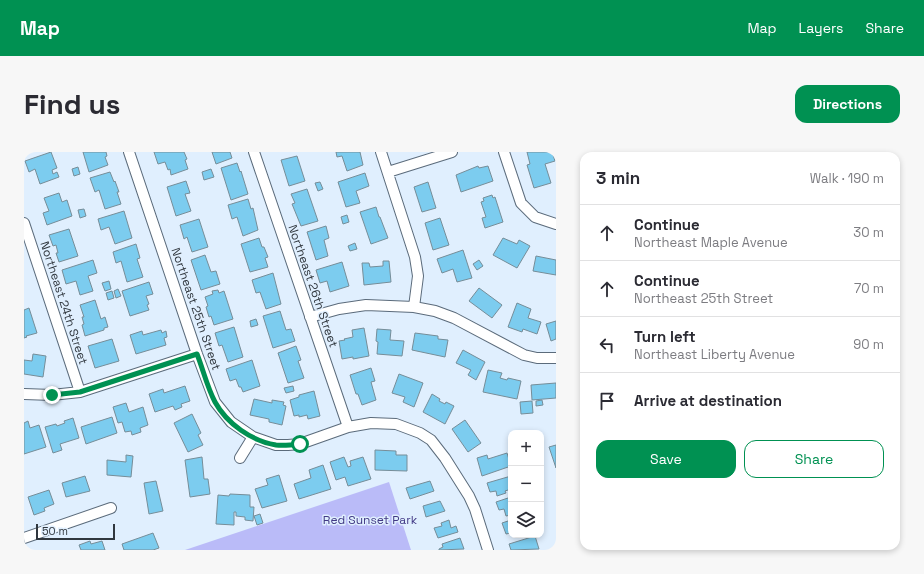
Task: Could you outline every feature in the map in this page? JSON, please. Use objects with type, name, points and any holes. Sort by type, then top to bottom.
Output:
[{"type":"street","name":"Northeast 25th Street","points":[[129,152],[197,354],[215,402],[231,422],[253,437],[276,445],[300,444],[348,427],[371,423],[396,424],[420,433],[431,440],[445,458],[475,508],[488,550]]},
{"type":"street","name":"Northeast 26th Street","points":[[254,152],[348,427]]},
{"type":"street","points":[[381,152],[415,256],[418,276],[414,307]]},
{"type":"street","points":[[388,172],[452,152]]},
{"type":"street","points":[[504,152],[521,203],[535,217],[556,224]]},
{"type":"street","name":"Northeast 24th Street","points":[[24,223],[80,392]]},
{"type":"street","points":[[310,317],[339,309],[366,305],[414,307],[435,311],[454,318],[524,355],[537,358],[556,358]]},
{"type":"street","points":[[24,394],[52,395],[80,392],[197,354]]},
{"type":"street","points":[[240,458],[253,437]]},
{"type":"street","points":[[24,538],[111,508]]},
{"type":"green space","name":"Red Sunset Park","points":[[389,482],[411,550],[185,550]]},
{"type":"building","points":[[51,152],[57,168],[52,170],[53,174],[57,172],[59,177],[40,184],[35,169],[29,172],[25,161]]},
{"type":"building","points":[[83,152],[106,152],[107,156],[105,157],[108,165],[89,172]]},
{"type":"building","points":[[154,152],[184,152],[187,159],[185,160],[188,169],[171,175],[170,169],[168,170],[165,162],[158,164]]},
{"type":"building","points":[[212,152],[230,152],[232,158],[216,164]]},
{"type":"building","points":[[336,152],[360,152],[363,165],[347,171],[342,156],[337,157]]},
{"type":"building","points":[[527,152],[552,152],[555,161],[545,164],[551,183],[534,188],[527,165],[530,164]]},
{"type":"building","points":[[297,156],[305,181],[289,186],[281,160]]},
{"type":"building","points":[[237,163],[248,194],[231,200],[221,168]]},
{"type":"building","points":[[478,166],[479,168],[488,166],[493,181],[461,192],[456,175]]},
{"type":"building","points":[[78,167],[80,174],[74,176],[72,169]]},
{"type":"building","points":[[211,169],[214,177],[204,180],[202,172]]},
{"type":"building","points":[[110,172],[119,192],[117,192],[121,204],[105,209],[99,190],[95,192],[90,178]]},
{"type":"building","points":[[365,173],[369,186],[356,191],[360,203],[346,207],[338,182]]},
{"type":"building","points":[[186,181],[190,193],[185,194],[191,211],[176,216],[167,187]]},
{"type":"building","points":[[320,182],[323,189],[318,191],[315,183]]},
{"type":"building","points":[[428,182],[436,208],[422,212],[414,187]]},
{"type":"building","points":[[307,189],[318,221],[301,226],[292,204],[295,203],[291,194]]},
{"type":"building","points":[[59,193],[62,202],[67,200],[72,216],[47,225],[43,213],[49,211],[44,198]]},
{"type":"building","points":[[492,195],[493,198],[495,197],[503,222],[485,228],[482,218],[486,217],[481,202],[484,201],[483,198]]},
{"type":"building","points":[[248,199],[251,209],[253,208],[258,230],[243,236],[237,217],[232,219],[228,205]]},
{"type":"building","points":[[376,207],[388,238],[371,244],[360,212]]},
{"type":"building","points":[[84,209],[86,216],[80,218],[78,210]]},
{"type":"building","points":[[124,211],[132,238],[115,244],[109,227],[101,230],[98,219]]},
{"type":"building","points":[[347,215],[349,222],[343,224],[341,217]]},
{"type":"building","points":[[440,218],[449,245],[433,250],[425,223]]},
{"type":"building","points":[[199,219],[208,247],[192,252],[187,237],[184,239],[180,225]]},
{"type":"building","points":[[326,226],[329,238],[324,240],[328,256],[316,260],[307,232]]},
{"type":"building","points":[[69,229],[78,256],[59,262],[56,253],[58,253],[56,245],[53,246],[49,235]]},
{"type":"building","points":[[259,238],[268,257],[265,258],[268,267],[250,272],[241,244]]},
{"type":"building","points":[[503,238],[517,244],[519,240],[530,246],[517,268],[493,255]]},
{"type":"building","points":[[355,243],[357,249],[350,251],[348,246]]},
{"type":"building","points":[[136,244],[140,258],[137,259],[143,277],[127,282],[121,261],[116,263],[113,252]]},
{"type":"building","points":[[463,250],[472,278],[457,282],[453,269],[442,273],[437,259]]},
{"type":"building","points":[[205,255],[211,272],[216,271],[220,284],[201,290],[191,260]]},
{"type":"building","points":[[536,256],[556,260],[556,275],[533,271]]},
{"type":"building","points":[[93,260],[97,273],[88,276],[93,291],[80,295],[76,281],[66,284],[62,270]]},
{"type":"building","points":[[479,260],[483,266],[477,270],[473,264]]},
{"type":"building","points":[[383,261],[389,261],[391,282],[364,285],[362,263],[369,263],[370,267],[383,266]]},
{"type":"building","points":[[342,262],[349,286],[330,292],[327,281],[320,283],[316,270]]},
{"type":"building","points":[[273,273],[281,304],[266,309],[260,292],[256,293],[252,280]]},
{"type":"building","points":[[109,281],[111,289],[105,291],[102,283]]},
{"type":"building","points":[[149,282],[153,294],[146,296],[149,304],[147,305],[149,310],[130,316],[122,291]]},
{"type":"building","points":[[479,288],[502,305],[492,318],[469,301]]},
{"type":"building","points":[[118,289],[121,296],[116,298],[114,291]]},
{"type":"building","points":[[218,290],[219,293],[224,291],[233,319],[214,325],[211,316],[209,317],[205,297],[213,294],[212,291]]},
{"type":"building","points":[[112,291],[114,298],[108,300],[106,293]]},
{"type":"building","points":[[95,300],[101,319],[105,317],[108,327],[104,328],[104,330],[85,336],[82,325],[84,324],[82,317],[84,317],[80,305]]},
{"type":"building","points":[[517,303],[531,309],[528,318],[541,322],[537,334],[523,329],[522,332],[508,327]]},
{"type":"building","points":[[29,308],[37,333],[24,338],[24,310]]},
{"type":"building","points":[[280,311],[286,330],[291,329],[295,341],[273,348],[263,316]]},
{"type":"building","points":[[256,319],[258,325],[251,327],[250,321]]},
{"type":"building","points":[[556,321],[556,339],[551,341],[546,324]]},
{"type":"building","points":[[234,327],[243,357],[228,362],[222,345],[219,346],[215,333]]},
{"type":"building","points":[[364,328],[369,356],[353,359],[353,357],[342,359],[339,341],[353,337],[352,330]]},
{"type":"building","points":[[377,329],[391,330],[390,340],[404,341],[402,356],[377,354]]},
{"type":"building","points":[[161,330],[162,333],[166,331],[167,337],[164,338],[166,345],[136,354],[130,335],[142,331],[143,335]]},
{"type":"building","points":[[415,333],[438,336],[438,339],[448,340],[445,357],[412,350]]},
{"type":"building","points":[[112,339],[119,361],[95,368],[88,346]]},
{"type":"building","points":[[296,346],[301,360],[298,361],[304,378],[288,383],[278,353]]},
{"type":"building","points":[[463,350],[485,362],[476,380],[468,375],[471,370],[456,363]]},
{"type":"building","points":[[33,354],[46,356],[43,377],[24,374],[24,360],[32,361]]},
{"type":"building","points":[[252,360],[260,386],[243,392],[236,379],[230,381],[226,369]]},
{"type":"building","points":[[371,368],[375,381],[371,382],[376,400],[362,405],[358,394],[356,394],[350,375]]},
{"type":"building","points":[[488,370],[502,373],[500,378],[521,381],[517,399],[483,392]]},
{"type":"building","points":[[399,374],[423,383],[414,407],[403,402],[405,397],[392,393]]},
{"type":"building","points":[[556,383],[556,398],[532,400],[531,385]]},
{"type":"building","points":[[185,386],[190,401],[181,404],[182,407],[175,410],[173,406],[155,412],[149,394],[163,389],[164,393]]},
{"type":"building","points":[[293,386],[294,391],[286,393],[284,388]]},
{"type":"building","points":[[314,391],[320,416],[308,419],[307,415],[299,417],[299,415],[294,416],[290,400],[299,397],[299,395]]},
{"type":"building","points":[[432,394],[440,399],[439,401],[445,404],[446,402],[454,406],[445,424],[423,412]]},
{"type":"building","points":[[254,399],[272,403],[272,400],[284,402],[283,405],[286,406],[282,425],[269,422],[269,419],[250,415]]},
{"type":"building","points":[[542,400],[543,405],[536,406],[536,401]]},
{"type":"building","points":[[532,401],[533,413],[521,414],[520,402]]},
{"type":"building","points":[[126,403],[129,412],[143,407],[148,425],[140,428],[141,432],[132,435],[131,431],[125,432],[122,422],[118,423],[113,407]]},
{"type":"building","points":[[192,414],[201,433],[198,435],[203,445],[188,452],[174,423]]},
{"type":"building","points":[[112,417],[117,433],[86,444],[81,427]]},
{"type":"building","points":[[73,418],[79,438],[60,444],[62,450],[53,453],[45,427],[56,424],[57,426],[65,423],[64,421]]},
{"type":"building","points":[[465,420],[481,443],[468,452],[452,429]]},
{"type":"building","points":[[28,421],[30,428],[39,425],[46,447],[24,454],[24,423]]},
{"type":"building","points":[[556,445],[556,468],[549,447]]},
{"type":"building","points":[[375,450],[396,451],[396,455],[407,455],[407,471],[375,470]]},
{"type":"building","points":[[507,453],[508,467],[482,476],[477,458],[487,455],[488,459]]},
{"type":"building","points":[[126,455],[133,456],[131,477],[107,475],[107,460],[126,462]]},
{"type":"building","points":[[202,457],[204,479],[208,479],[210,494],[190,497],[185,460]]},
{"type":"building","points":[[344,457],[348,467],[351,466],[350,461],[363,457],[371,479],[348,486],[345,477],[336,480],[330,462]]},
{"type":"building","points":[[323,465],[331,489],[299,499],[294,484],[311,478],[309,470]]},
{"type":"building","points":[[279,475],[287,501],[262,508],[255,489],[268,485],[266,479]]},
{"type":"building","points":[[85,476],[90,491],[66,497],[62,483]]},
{"type":"building","points":[[508,477],[508,490],[505,491],[506,493],[497,496],[496,491],[490,492],[487,483]]},
{"type":"building","points":[[156,481],[163,511],[149,514],[144,483]]},
{"type":"building","points":[[430,481],[434,491],[410,499],[406,488]]},
{"type":"building","points":[[49,490],[54,504],[44,508],[45,511],[34,515],[28,497]]},
{"type":"building","points":[[230,494],[250,495],[250,507],[254,507],[253,521],[245,520],[245,517],[236,516],[236,512],[234,512],[234,525],[216,524],[218,495],[229,496]]},
{"type":"building","points":[[508,498],[508,516],[506,516],[504,509],[499,510],[496,502]]},
{"type":"building","points":[[440,501],[445,511],[426,517],[423,506]]},
{"type":"building","points":[[260,514],[263,523],[257,525],[254,516]]},
{"type":"building","points":[[449,520],[451,528],[456,526],[458,532],[438,538],[434,528],[442,526],[441,523]]},
{"type":"building","points":[[508,521],[508,534],[506,534],[502,523]]},
{"type":"building","points":[[153,533],[159,548],[153,550],[124,550],[122,544]]},
{"type":"building","points":[[460,538],[464,549],[439,550],[443,547],[442,544]]},
{"type":"building","points":[[528,538],[536,538],[539,549],[511,550],[509,544]]},
{"type":"building","points":[[90,541],[91,544],[102,541],[105,550],[81,550],[79,545]]},
{"type":"route","points":[[52,395],[80,392],[197,354],[215,402],[231,422],[241,430],[264,442],[276,445],[300,444]]}]
